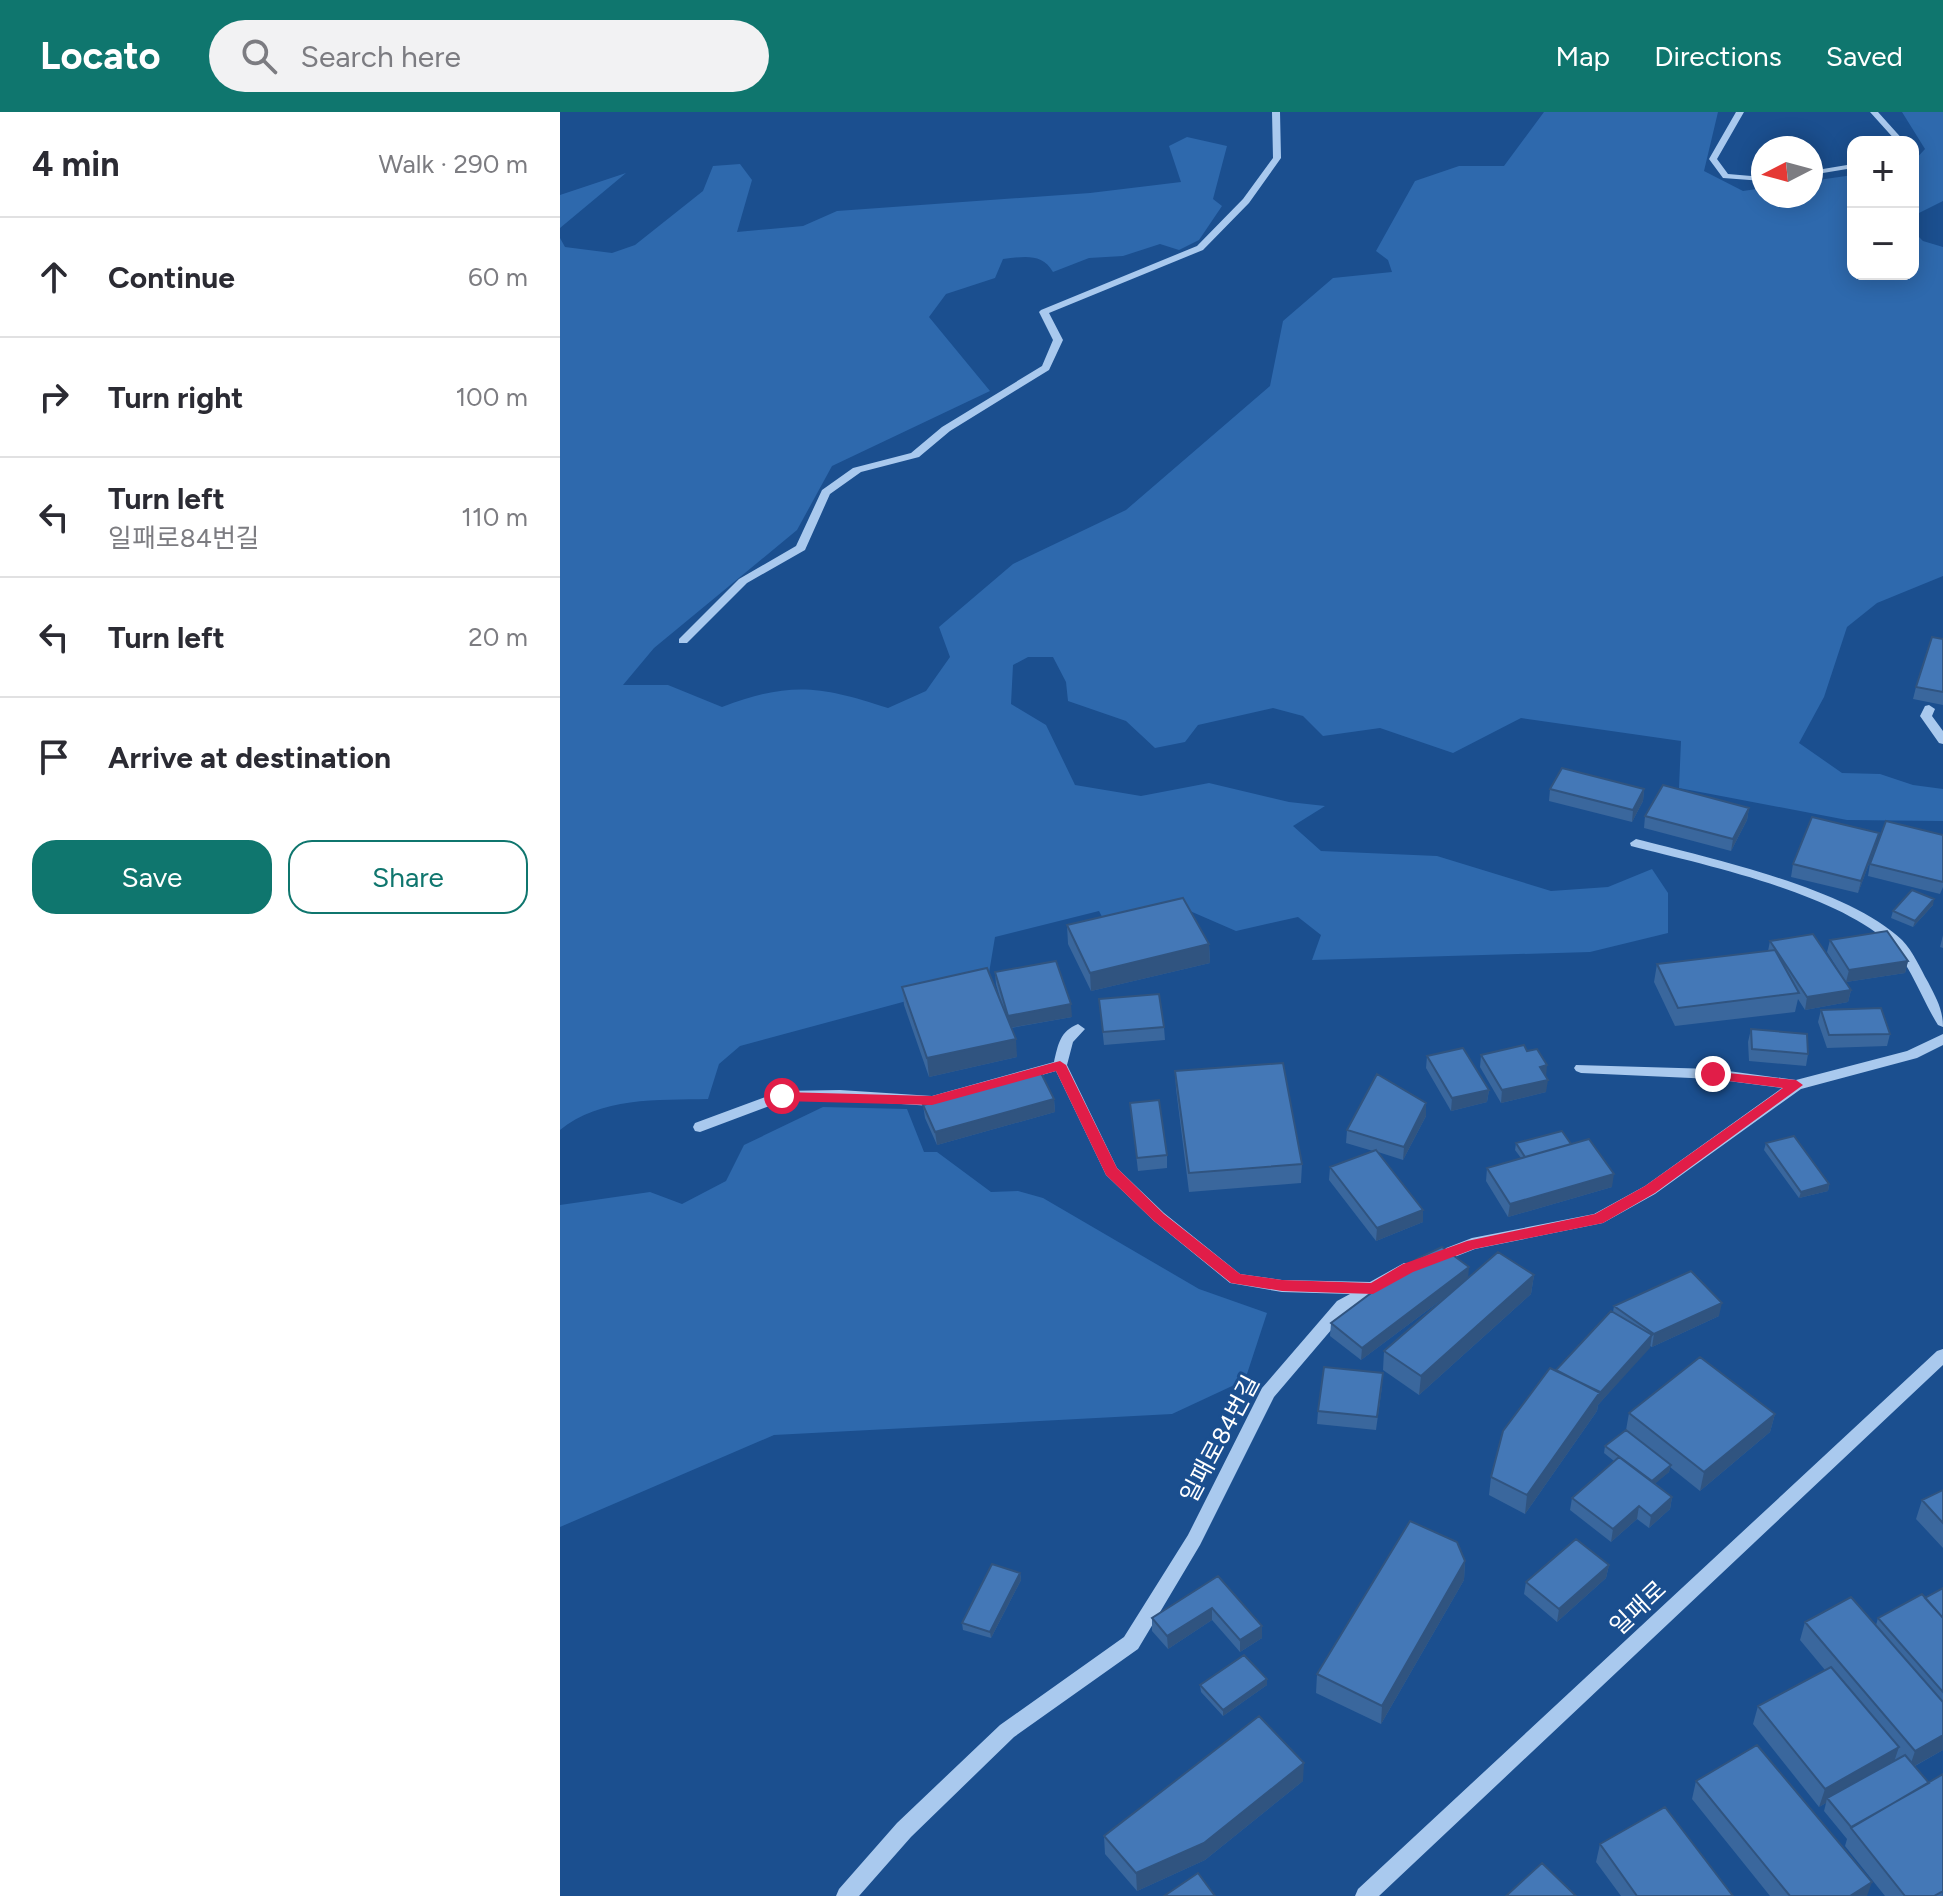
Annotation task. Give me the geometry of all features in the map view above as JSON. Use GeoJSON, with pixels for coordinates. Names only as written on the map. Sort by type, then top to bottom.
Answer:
{"type":"FeatureCollection","features":[{"type":"Feature","properties":{"kind":"street"},"geometry":{"type":"LineString","coordinates":[[683,641],[743,581],[801,548],[826,492],[857,470],[915,455],[946,429],[1046,368],[1058,340],[1044,312],[1200,248],[1246,201],[1277,158],[1276,112]]}},
{"type":"Feature","properties":{"kind":"street"},"geometry":{"type":"LineString","coordinates":[[1740,112],[1713,159],[1726,176],[1751,178]]}},
{"type":"Feature","properties":{"kind":"street"},"geometry":{"type":"LineString","coordinates":[[1874,112],[1896,136]]}},
{"type":"Feature","properties":{"kind":"street"},"geometry":{"type":"LineString","coordinates":[[1823,171],[1847,167]]}},
{"type":"Feature","properties":{"kind":"street"},"geometry":{"type":"LineString","coordinates":[[1929,709],[1926,716],[1943,740]]}},
{"type":"Feature","properties":{"kind":"street"},"geometry":{"type":"LineString","coordinates":[[1636,843],[1742,872],[1859,915],[1899,944],[1943,1022]]}},
{"type":"Feature","properties":{"kind":"street"},"geometry":{"type":"LineString","coordinates":[[1078,1029],[1066,1040],[1060,1065],[1111,1171],[1159,1217],[1236,1279],[1282,1286],[1373,1288]]}},
{"type":"Feature","properties":{"kind":"street","name":"일패로84번길"},"geometry":{"type":"LineString","coordinates":[[846,1896],[904,1830],[1007,1731],[1131,1643],[1194,1540],[1268,1393],[1343,1305],[1408,1268],[1472,1244],[1598,1219],[1650,1190],[1796,1085],[1912,1055],[1943,1039]]}},
{"type":"Feature","properties":{"kind":"street"},"geometry":{"type":"LineString","coordinates":[[700,1127],[782,1096],[932,1101],[1060,1065]]}},
{"type":"Feature","properties":{"kind":"street"},"geometry":{"type":"LineString","coordinates":[[1581,1068],[1713,1074],[1796,1085]]}},
{"type":"Feature","properties":{"kind":"street","name":"일패로"},"geometry":{"type":"LineString","coordinates":[[1365,1896],[1943,1355]]}},
{"type":"Feature","properties":{"kind":"shaded area"},"geometry":{"type":"Polygon","coordinates":[[[1544,112],[1718,112],[1704,171],[1743,191],[1751,190],[1751,208],[1823,208],[1823,179],[1847,176],[1847,280],[1919,280],[1919,237],[1943,247],[1943,576],[1877,603],[1847,627],[1824,697],[1799,743],[1842,773],[1880,774],[1913,785],[1943,789],[1943,821],[1847,820],[1679,788],[1681,741],[1521,718],[1453,753],[1380,728],[1323,736],[1303,716],[1273,708],[1198,725],[1185,742],[1155,748],[1126,721],[1068,701],[1066,682],[1053,657],[1028,657],[1013,665],[1011,704],[1046,725],[1075,785],[1141,796],[1209,783],[1289,802],[1325,806],[1293,826],[1321,851],[1437,856],[1551,891],[1608,887],[1652,869],[1668,893],[1668,933],[1590,952],[1312,960],[1321,935],[1298,917],[1236,931],[1183,908],[1108,928],[1099,911],[995,937],[988,979],[740,1046],[719,1064],[708,1099],[630,1102],[593,1111],[560,1130],[560,238],[565,247],[612,253],[635,245],[703,191],[713,166],[740,164],[752,180],[737,232],[803,226],[837,211],[1090,193],[1181,182],[1169,146],[1187,137],[1227,146],[1213,199],[1222,206],[1199,240],[1179,250],[1160,244],[1123,256],[1089,258],[1053,272],[1037,259],[1003,259],[995,278],[946,294],[929,317],[990,391],[832,466],[797,530],[654,648],[623,685],[668,685],[722,707],[767,693],[805,690],[843,695],[888,708],[926,691],[950,657],[939,627],[1013,564],[1126,510],[1270,386],[1283,321],[1333,278],[1392,272],[1388,260],[1376,251],[1415,181],[1459,166],[1504,166],[1544,112]]]}},
{"type":"Feature","properties":{"kind":"shaded area"},"geometry":{"type":"Polygon","coordinates":[[[1902,112],[1943,112],[1943,201],[1919,213],[1919,156],[1925,149],[1902,112]]]}},
{"type":"Feature","properties":{"kind":"shaded area"},"geometry":{"type":"Polygon","coordinates":[[[626,173],[560,228],[560,195],[626,173]]]}},
{"type":"Feature","properties":{"kind":"shaded area"},"geometry":{"type":"Polygon","coordinates":[[[823,1107],[907,1109],[924,1152],[937,1152],[991,1192],[1018,1191],[1043,1198],[1199,1289],[1267,1313],[1245,1380],[1172,1414],[774,1435],[560,1527],[560,1205],[650,1192],[682,1204],[726,1181],[744,1145],[823,1107]]]}},
{"type":"Feature","properties":{"kind":"building"},"geometry":{"type":"Polygon","coordinates":[[[1932,637],[1943,639],[1943,692],[1916,687],[1932,637]]]}},
{"type":"Feature","properties":{"kind":"building"},"geometry":{"type":"Polygon","coordinates":[[[1562,768],[1644,789],[1633,810],[1550,789],[1562,768]]]}},
{"type":"Feature","properties":{"kind":"building"},"geometry":{"type":"Polygon","coordinates":[[[1663,785],[1749,808],[1733,839],[1645,816],[1663,785]]]}},
{"type":"Feature","properties":{"kind":"building"},"geometry":{"type":"Polygon","coordinates":[[[1812,817],[1879,833],[1861,881],[1793,864],[1812,817]]]}},
{"type":"Feature","properties":{"kind":"building"},"geometry":{"type":"Polygon","coordinates":[[[1886,821],[1943,835],[1943,882],[1870,864],[1886,821]]]}},
{"type":"Feature","properties":{"kind":"building"},"geometry":{"type":"Polygon","coordinates":[[[1912,890],[1934,899],[1915,921],[1893,911],[1912,890]]]}},
{"type":"Feature","properties":{"kind":"building"},"geometry":{"type":"Polygon","coordinates":[[[1183,898],[1209,944],[1090,973],[1067,925],[1183,898]]]}},
{"type":"Feature","properties":{"kind":"building"},"geometry":{"type":"Polygon","coordinates":[[[1887,931],[1908,961],[1849,970],[1830,940],[1887,931]]]}},
{"type":"Feature","properties":{"kind":"building"},"geometry":{"type":"Polygon","coordinates":[[[1813,934],[1851,990],[1807,997],[1770,941],[1813,934]]]}},
{"type":"Feature","properties":{"kind":"building"},"geometry":{"type":"Polygon","coordinates":[[[1775,950],[1799,993],[1678,1008],[1657,964],[1775,950]]]}},
{"type":"Feature","properties":{"kind":"building"},"geometry":{"type":"Polygon","coordinates":[[[1056,961],[1071,1004],[1008,1016],[995,972],[1056,961]]]}},
{"type":"Feature","properties":{"kind":"building"},"geometry":{"type":"Polygon","coordinates":[[[987,968],[1016,1039],[927,1058],[902,987],[987,968]]]}},
{"type":"Feature","properties":{"kind":"building"},"geometry":{"type":"Polygon","coordinates":[[[1159,994],[1164,1027],[1103,1032],[1099,999],[1159,994]]]}},
{"type":"Feature","properties":{"kind":"building"},"geometry":{"type":"Polygon","coordinates":[[[1881,1008],[1890,1034],[1829,1035],[1821,1010],[1881,1008]]]}},
{"type":"Feature","properties":{"kind":"building"},"geometry":{"type":"Polygon","coordinates":[[[1751,1029],[1807,1034],[1808,1054],[1752,1049],[1751,1029]]]}},
{"type":"Feature","properties":{"kind":"building"},"geometry":{"type":"Polygon","coordinates":[[[1524,1045],[1527,1051],[1537,1049],[1547,1065],[1540,1067],[1548,1080],[1502,1090],[1481,1055],[1524,1045]]]}},
{"type":"Feature","properties":{"kind":"building"},"geometry":{"type":"Polygon","coordinates":[[[1463,1048],[1489,1090],[1452,1098],[1427,1056],[1463,1048]]]}},
{"type":"Feature","properties":{"kind":"building"},"geometry":{"type":"Polygon","coordinates":[[[1283,1063],[1302,1164],[1189,1173],[1175,1071],[1283,1063]]]}},
{"type":"Feature","properties":{"kind":"building"},"geometry":{"type":"Polygon","coordinates":[[[1041,1073],[1054,1099],[935,1132],[923,1105],[1041,1073]]]}},
{"type":"Feature","properties":{"kind":"building"},"geometry":{"type":"Polygon","coordinates":[[[1377,1074],[1426,1103],[1404,1147],[1347,1130],[1377,1074]]]}},
{"type":"Feature","properties":{"kind":"building"},"geometry":{"type":"Polygon","coordinates":[[[1159,1100],[1167,1155],[1137,1158],[1130,1103],[1159,1100]]]}},
{"type":"Feature","properties":{"kind":"building"},"geometry":{"type":"Polygon","coordinates":[[[1562,1131],[1571,1144],[1525,1157],[1516,1143],[1562,1131]]]}},
{"type":"Feature","properties":{"kind":"building"},"geometry":{"type":"Polygon","coordinates":[[[1794,1136],[1829,1184],[1801,1192],[1766,1143],[1794,1136]]]}},
{"type":"Feature","properties":{"kind":"building"},"geometry":{"type":"Polygon","coordinates":[[[1589,1139],[1614,1174],[1510,1204],[1487,1168],[1589,1139]]]}},
{"type":"Feature","properties":{"kind":"building"},"geometry":{"type":"Polygon","coordinates":[[[1376,1150],[1423,1210],[1377,1228],[1330,1167],[1376,1150]]]}},
{"type":"Feature","properties":{"kind":"building"},"geometry":{"type":"Polygon","coordinates":[[[1442,1247],[1469,1267],[1362,1348],[1331,1323],[1418,1258],[1442,1247]]]}},
{"type":"Feature","properties":{"kind":"building"},"geometry":{"type":"Polygon","coordinates":[[[1498,1252],[1534,1275],[1421,1376],[1384,1351],[1498,1252]]]}},
{"type":"Feature","properties":{"kind":"building"},"geometry":{"type":"Polygon","coordinates":[[[1691,1271],[1722,1303],[1654,1334],[1614,1306],[1691,1271]]]}},
{"type":"Feature","properties":{"kind":"building"},"geometry":{"type":"Polygon","coordinates":[[[1611,1311],[1652,1335],[1600,1393],[1556,1370],[1611,1311]]]}},
{"type":"Feature","properties":{"kind":"building"},"geometry":{"type":"Polygon","coordinates":[[[1700,1357],[1775,1414],[1704,1472],[1629,1413],[1700,1357]]]}},
{"type":"Feature","properties":{"kind":"building"},"geometry":{"type":"Polygon","coordinates":[[[1324,1367],[1383,1373],[1377,1417],[1318,1411],[1324,1367]]]}},
{"type":"Feature","properties":{"kind":"building"},"geometry":{"type":"Polygon","coordinates":[[[1550,1368],[1600,1392],[1527,1495],[1491,1477],[1503,1431],[1550,1368]]]}},
{"type":"Feature","properties":{"kind":"building"},"geometry":{"type":"Polygon","coordinates":[[[1626,1430],[1671,1465],[1652,1481],[1605,1446],[1626,1430]]]}},
{"type":"Feature","properties":{"kind":"building"},"geometry":{"type":"Polygon","coordinates":[[[1619,1457],[1672,1497],[1651,1516],[1639,1506],[1613,1529],[1572,1498],[1619,1457]]]}},
{"type":"Feature","properties":{"kind":"building"},"geometry":{"type":"Polygon","coordinates":[[[1943,1490],[1943,1523],[1922,1500],[1943,1490]]]}},
{"type":"Feature","properties":{"kind":"building"},"geometry":{"type":"Polygon","coordinates":[[[1410,1521],[1457,1542],[1465,1561],[1382,1706],[1317,1674],[1410,1521]]]}},
{"type":"Feature","properties":{"kind":"building"},"geometry":{"type":"Polygon","coordinates":[[[1576,1539],[1609,1565],[1559,1609],[1526,1582],[1576,1539]]]}},
{"type":"Feature","properties":{"kind":"building"},"geometry":{"type":"Polygon","coordinates":[[[992,1564],[1020,1573],[990,1632],[962,1623],[992,1564]]]}},
{"type":"Feature","properties":{"kind":"building"},"geometry":{"type":"Polygon","coordinates":[[[1218,1576],[1262,1626],[1240,1640],[1212,1608],[1167,1636],[1152,1618],[1218,1576]]]}},
{"type":"Feature","properties":{"kind":"building"},"geometry":{"type":"Polygon","coordinates":[[[1943,1588],[1943,1618],[1925,1598],[1943,1588]]]}},
{"type":"Feature","properties":{"kind":"building"},"geometry":{"type":"Polygon","coordinates":[[[1922,1594],[1943,1618],[1943,1692],[1878,1618],[1922,1594]]]}},
{"type":"Feature","properties":{"kind":"building"},"geometry":{"type":"Polygon","coordinates":[[[1851,1597],[1943,1702],[1943,1735],[1915,1751],[1805,1622],[1851,1597]]]}},
{"type":"Feature","properties":{"kind":"building"},"geometry":{"type":"Polygon","coordinates":[[[1244,1655],[1267,1679],[1223,1710],[1200,1685],[1244,1655]]]}},
{"type":"Feature","properties":{"kind":"building"},"geometry":{"type":"Polygon","coordinates":[[[1831,1667],[1899,1747],[1825,1789],[1758,1706],[1831,1667]]]}},
{"type":"Feature","properties":{"kind":"building"},"geometry":{"type":"Polygon","coordinates":[[[1259,1716],[1304,1763],[1204,1843],[1136,1873],[1104,1836],[1259,1716]]]}},
{"type":"Feature","properties":{"kind":"building"},"geometry":{"type":"Polygon","coordinates":[[[1757,1745],[1872,1882],[1850,1896],[1790,1896],[1696,1781],[1757,1745]]]}},
{"type":"Feature","properties":{"kind":"building"},"geometry":{"type":"Polygon","coordinates":[[[1905,1755],[1929,1783],[1851,1827],[1827,1798],[1905,1755]]]}},
{"type":"Feature","properties":{"kind":"building"},"geometry":{"type":"Polygon","coordinates":[[[1943,1774],[1943,1891],[1934,1896],[1905,1896],[1851,1828],[1943,1774]]]}},
{"type":"Feature","properties":{"kind":"building"},"geometry":{"type":"Polygon","coordinates":[[[1665,1807],[1733,1896],[1637,1896],[1600,1844],[1665,1807]]]}},
{"type":"Feature","properties":{"kind":"building"},"geometry":{"type":"Polygon","coordinates":[[[1542,1863],[1576,1896],[1506,1896],[1542,1863]]]}},
{"type":"Feature","properties":{"kind":"building"},"geometry":{"type":"Polygon","coordinates":[[[1198,1873],[1215,1896],[1164,1896],[1198,1873]]]}},
{"type":"Feature","properties":{"kind":"route"},"geometry":{"type":"LineString","coordinates":[[782,1096],[840,1095],[932,1101],[1060,1065],[1111,1171],[1159,1217],[1236,1279],[1282,1286],[1373,1288],[1408,1268],[1472,1244],[1598,1219],[1650,1190],[1796,1085],[1713,1074]]}}]}
